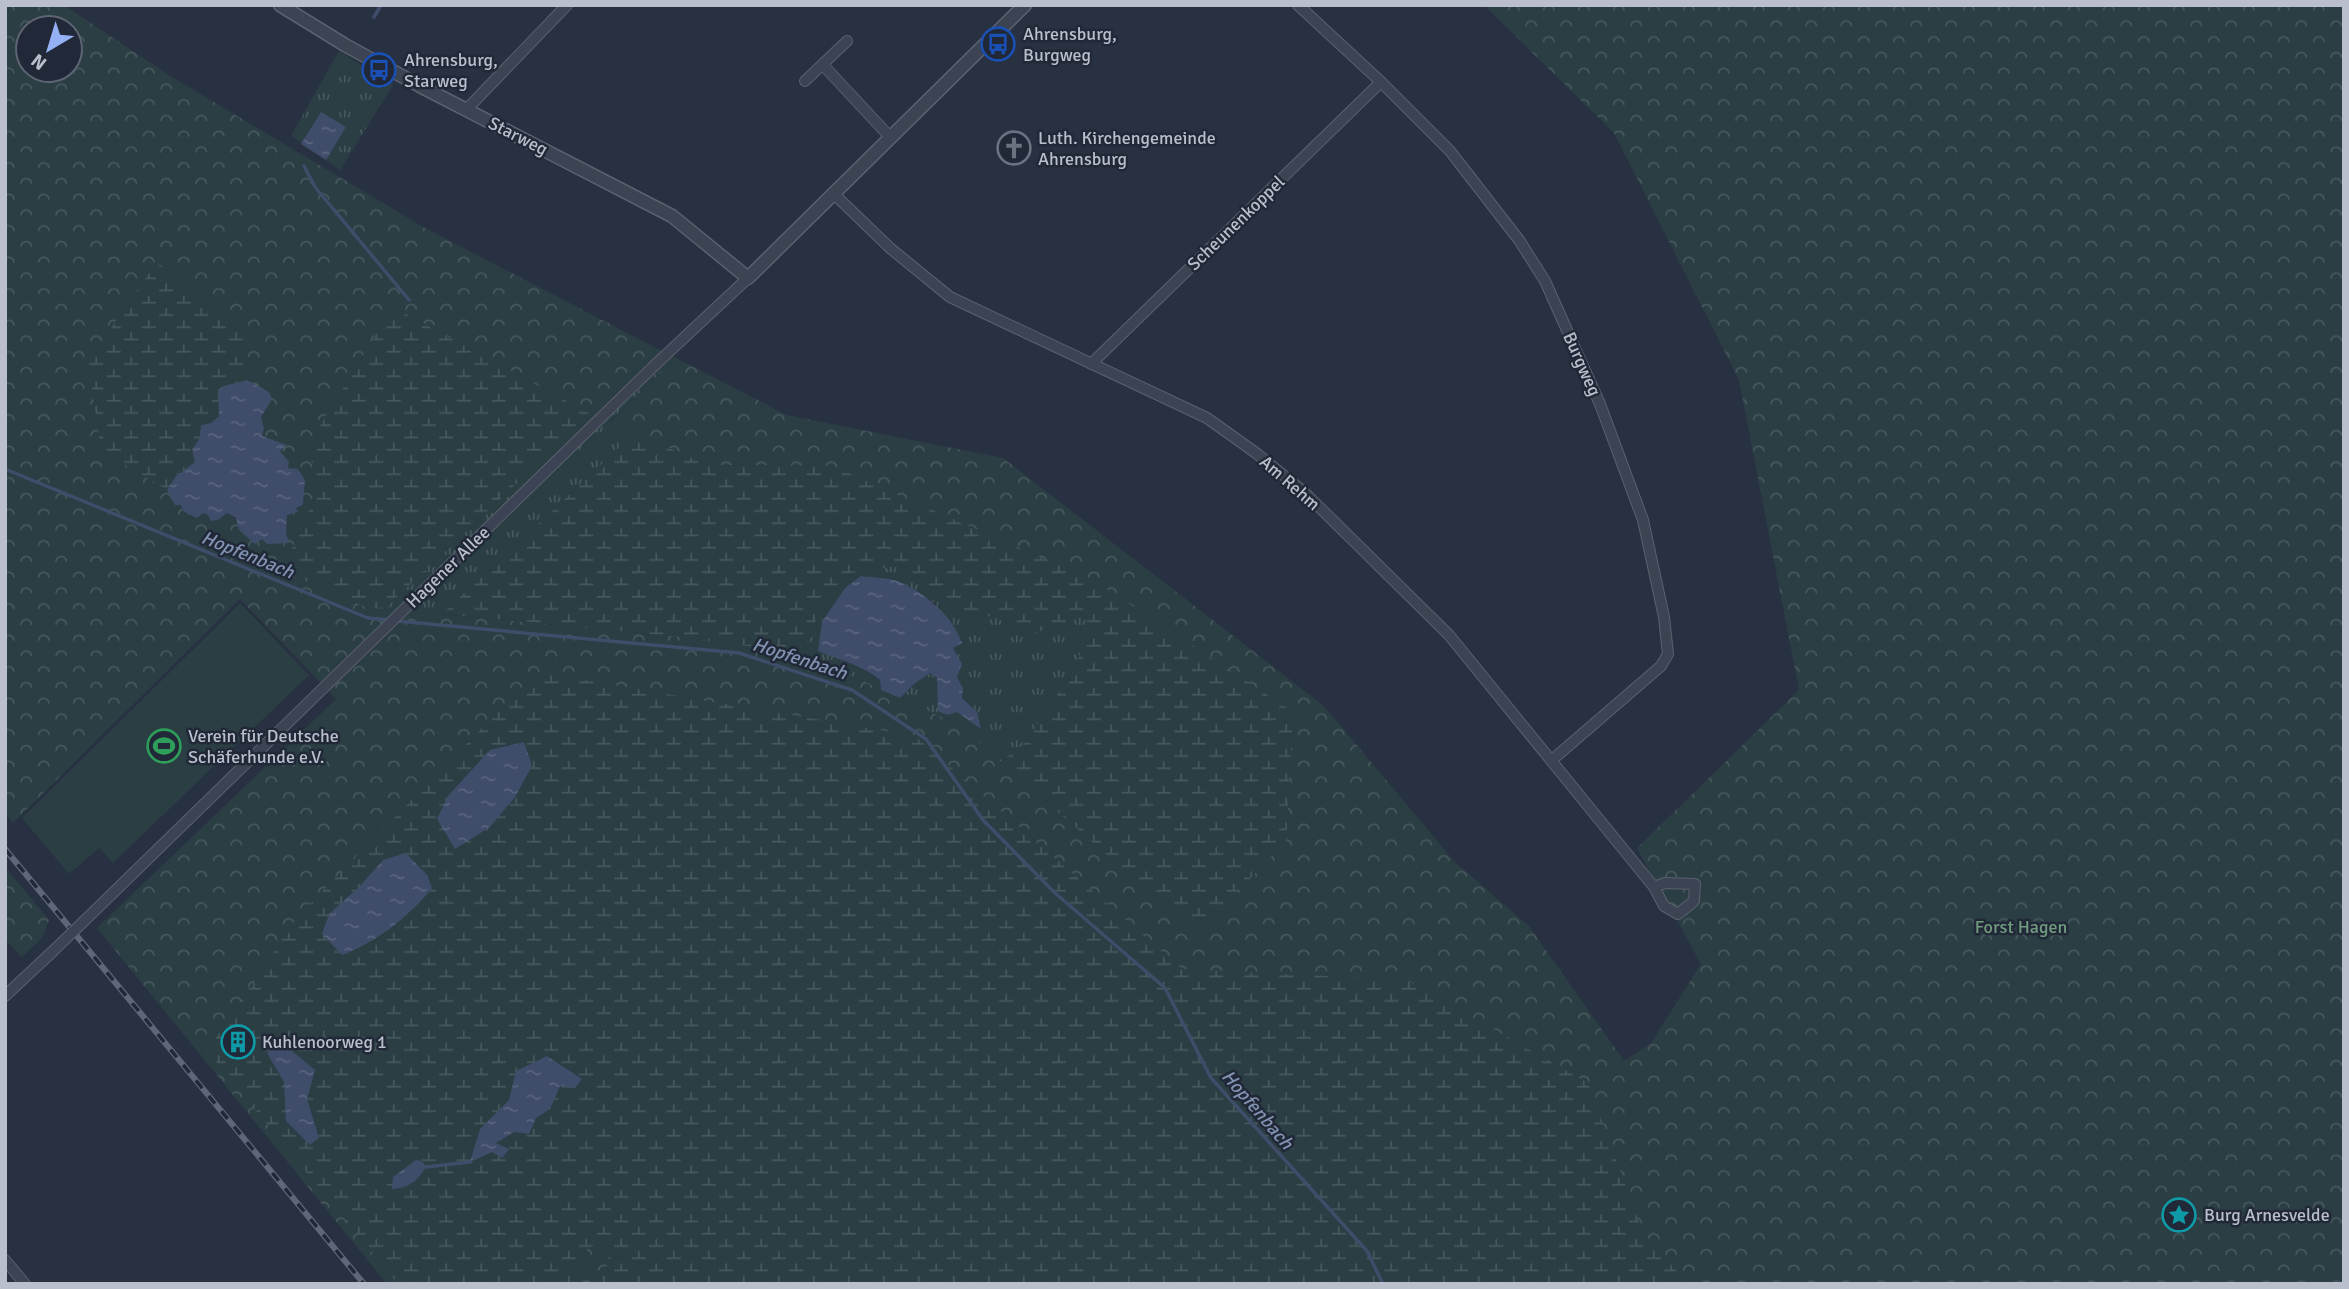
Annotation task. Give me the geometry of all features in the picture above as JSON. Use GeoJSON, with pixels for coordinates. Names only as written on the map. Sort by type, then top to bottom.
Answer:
{"type":"FeatureCollection","features":[{"type":"Feature","properties":{"kind":"street","name":"Starweg"},"geometry":{"type":"LineString","coordinates":[[280,5],[345,45],[671,216],[748,278]]}},
{"type":"Feature","properties":{"kind":"street"},"geometry":{"type":"LineString","coordinates":[[466,110],[567,5]]}},
{"type":"Feature","properties":{"kind":"street","name":"Hagener Allee"},"geometry":{"type":"LineString","coordinates":[[5,996],[748,278],[1025,5]]}},
{"type":"Feature","properties":{"kind":"street","name":"Burgweg"},"geometry":{"type":"LineString","coordinates":[[1298,5],[1381,82],[1450,152],[1518,240],[1545,282],[1600,404],[1643,520],[1664,617],[1668,654],[1661,666],[1552,760]]}},
{"type":"Feature","properties":{"kind":"street"},"geometry":{"type":"LineString","coordinates":[[806,81],[847,41]]}},
{"type":"Feature","properties":{"kind":"street"},"geometry":{"type":"LineString","coordinates":[[823,65],[890,137]]}},
{"type":"Feature","properties":{"kind":"street","name":"Scheunenkoppel"},"geometry":{"type":"LineString","coordinates":[[1091,364],[1381,82]]}},
{"type":"Feature","properties":{"kind":"street","name":"Am Rehm"},"geometry":{"type":"LineString","coordinates":[[834,194],[890,248],[950,297],[1207,418],[1304,492],[1449,635],[1654,887]]}},
{"type":"Feature","properties":{"kind":"street"},"geometry":{"type":"LineString","coordinates":[[5,1260],[25,1284]]}},
{"type":"Feature","properties":{"kind":"green space","name":"Forst Hagen"},"geometry":{"type":"Polygon","coordinates":[[[5,5],[64,5],[78,14],[14,14],[14,84],[84,84],[84,18],[172,77],[425,228],[658,349],[590,414],[393,307],[307,447],[319,488],[282,571],[366,607],[672,636],[802,653],[959,725],[1197,934],[1292,712],[832,466],[708,465],[610,422],[676,358],[787,415],[1003,458],[1324,706],[1455,862],[1529,926],[1624,1061],[1651,1043],[1701,964],[1637,848],[1799,690],[1739,380],[1614,133],[1484,5],[2344,5],[2344,1284],[387,1284],[97,928],[336,699],[240,599],[13,823],[5,813],[5,5]],[[262,388],[181,505],[183,511],[203,513],[218,520],[227,513],[262,538],[286,533],[287,515],[297,512],[295,508],[303,505],[305,480],[287,468],[279,451],[286,445],[262,436],[264,429],[261,417],[266,409],[269,392],[262,388]]]}},
{"type":"Feature","properties":{"kind":"green space"},"geometry":{"type":"Polygon","coordinates":[[[339,51],[393,85],[340,170],[291,136],[339,51]]]}},
{"type":"Feature","properties":{"kind":"green space"},"geometry":{"type":"Polygon","coordinates":[[[157,262],[242,335],[247,380],[236,385],[225,385],[219,394],[219,416],[192,450],[196,462],[176,476],[167,490],[101,450],[88,361],[157,262]]]}},
{"type":"Feature","properties":{"kind":"green space"},"geometry":{"type":"Polygon","coordinates":[[[393,307],[590,414],[384,609],[366,607],[282,571],[319,488],[307,447],[393,307]]]}},
{"type":"Feature","properties":{"kind":"green space"},"geometry":{"type":"Polygon","coordinates":[[[658,349],[676,358],[610,421],[635,433],[442,614],[384,609],[658,349]]]}},
{"type":"Feature","properties":{"kind":"green space"},"geometry":{"type":"Polygon","coordinates":[[[635,433],[708,465],[832,466],[1095,581],[1293,712],[1286,841],[1197,934],[1001,762],[1024,744],[1070,676],[1093,626],[1081,617],[1030,635],[997,618],[962,612],[903,565],[852,573],[828,593],[802,653],[672,636],[442,614],[635,433]]]}},
{"type":"Feature","properties":{"kind":"green space"},"geometry":{"type":"Polygon","coordinates":[[[903,565],[962,612],[997,618],[1030,635],[1082,616],[1094,626],[1070,676],[1024,745],[1001,762],[959,725],[900,698],[930,673],[937,678],[957,712],[980,728],[977,712],[962,698],[963,688],[957,677],[953,648],[936,604],[898,581],[844,662],[876,677],[880,681],[881,690],[802,653],[828,593],[852,573],[903,565]]]}},
{"type":"Feature","properties":{"kind":"green space","name":"Verein für Deutsche Schäferhunde e.V."},"geometry":{"type":"Polygon","coordinates":[[[240,603],[309,675],[113,863],[99,848],[69,874],[22,818],[240,603]]]}},
{"type":"Feature","properties":{"kind":"green space"},"geometry":{"type":"Polygon","coordinates":[[[537,672],[915,736],[1182,969],[1407,980],[1588,1083],[1642,1231],[1688,1284],[598,1284],[609,1261],[605,1241],[588,1248],[570,1284],[398,1284],[207,1051],[298,916],[537,672]],[[315,1070],[284,1082],[286,1121],[319,1137],[307,1099],[315,1070]],[[560,1086],[509,1100],[480,1129],[471,1162],[492,1152],[502,1158],[496,1143],[514,1132],[529,1133],[536,1118],[550,1109],[560,1086]]]}},
{"type":"Feature","properties":{"kind":"green space"},"geometry":{"type":"Polygon","coordinates":[[[5,867],[49,920],[42,938],[22,957],[5,939],[5,867]]]}},
{"type":"Feature","properties":{"kind":"water"},"geometry":{"type":"Polygon","coordinates":[[[321,112],[346,127],[326,160],[301,144],[321,112]]]}},
{"type":"Feature","properties":{"kind":"water"},"geometry":{"type":"Polygon","coordinates":[[[247,380],[269,392],[272,399],[261,417],[264,429],[262,436],[287,445],[280,451],[289,462],[288,468],[298,469],[305,480],[303,505],[296,508],[298,512],[287,515],[286,533],[289,543],[267,544],[262,539],[255,544],[239,530],[236,518],[227,513],[218,520],[211,521],[208,515],[203,513],[197,518],[183,511],[181,505],[175,505],[167,490],[176,476],[195,462],[192,450],[200,437],[201,425],[211,423],[219,416],[218,390],[247,380]]]}},
{"type":"Feature","properties":{"kind":"water"},"geometry":{"type":"Polygon","coordinates":[[[861,576],[900,582],[929,600],[952,623],[962,643],[953,648],[962,664],[957,677],[963,688],[962,698],[977,712],[981,729],[957,712],[947,715],[938,711],[937,678],[930,673],[900,698],[881,690],[880,680],[865,670],[818,651],[822,622],[845,588],[861,576]]]}},
{"type":"Feature","properties":{"kind":"water"},"geometry":{"type":"Polygon","coordinates":[[[524,742],[532,766],[515,797],[490,827],[455,849],[437,819],[448,796],[490,750],[524,742]]]}},
{"type":"Feature","properties":{"kind":"water"},"geometry":{"type":"Polygon","coordinates":[[[406,853],[428,876],[432,889],[391,928],[342,955],[322,934],[329,914],[360,886],[383,860],[406,853]]]}},
{"type":"Feature","properties":{"kind":"water"},"geometry":{"type":"Polygon","coordinates":[[[280,1041],[315,1070],[307,1099],[319,1138],[310,1145],[286,1121],[284,1082],[267,1053],[280,1041]]]}},
{"type":"Feature","properties":{"kind":"water"},"geometry":{"type":"Polygon","coordinates":[[[547,1056],[582,1079],[575,1088],[560,1086],[550,1109],[536,1118],[529,1134],[514,1132],[496,1143],[509,1149],[502,1158],[492,1152],[470,1162],[480,1129],[509,1100],[516,1071],[547,1056]]]}},
{"type":"Feature","properties":{"kind":"water"},"geometry":{"type":"Polygon","coordinates":[[[416,1160],[422,1161],[426,1167],[420,1176],[408,1185],[392,1189],[393,1177],[416,1160]]]}},
{"type":"Feature","properties":{"kind":"waterway"},"geometry":{"type":"LineString","coordinates":[[374,17],[381,5]]}},
{"type":"Feature","properties":{"kind":"waterway"},"geometry":{"type":"LineString","coordinates":[[304,166],[315,187],[409,300]]}},
{"type":"Feature","properties":{"kind":"waterway","name":"Hopfenbach"},"geometry":{"type":"LineString","coordinates":[[5,469],[368,618],[390,620]]}},
{"type":"Feature","properties":{"kind":"waterway","name":"Hopfenbach"},"geometry":{"type":"LineString","coordinates":[[397,621],[739,653],[852,690],[926,739],[983,820],[1054,892],[1165,988],[1211,1078],[1367,1251],[1383,1284]]}},
{"type":"Feature","properties":{"kind":"waterway"},"geometry":{"type":"LineString","coordinates":[[426,1167],[470,1162]]}},
{"type":"Feature","properties":{"kind":"railway"},"geometry":{"type":"LineString","coordinates":[[5,849],[364,1284]]}},
{"type":"Feature","properties":{"kind":"place","name":"Ahrensburg, Burgweg"},"geometry":{"type":"Point","coordinates":[998,44]}},
{"type":"Feature","properties":{"kind":"place","name":"Ahrensburg, Starweg"},"geometry":{"type":"Point","coordinates":[379,70]}},
{"type":"Feature","properties":{"kind":"place","name":"Luth. Kirchengemeinde Ahrensburg"},"geometry":{"type":"Point","coordinates":[1014,148]}},
{"type":"Feature","properties":{"kind":"place","name":"Verein für Deutsche Schäferhunde e.V."},"geometry":{"type":"Point","coordinates":[164,746]}},
{"type":"Feature","properties":{"kind":"place","name":"Kuhlenoorweg 1"},"geometry":{"type":"Point","coordinates":[238,1042]}},
{"type":"Feature","properties":{"kind":"place","name":"Burg Arnesvelde"},"geometry":{"type":"Point","coordinates":[2179,1215]}}]}
